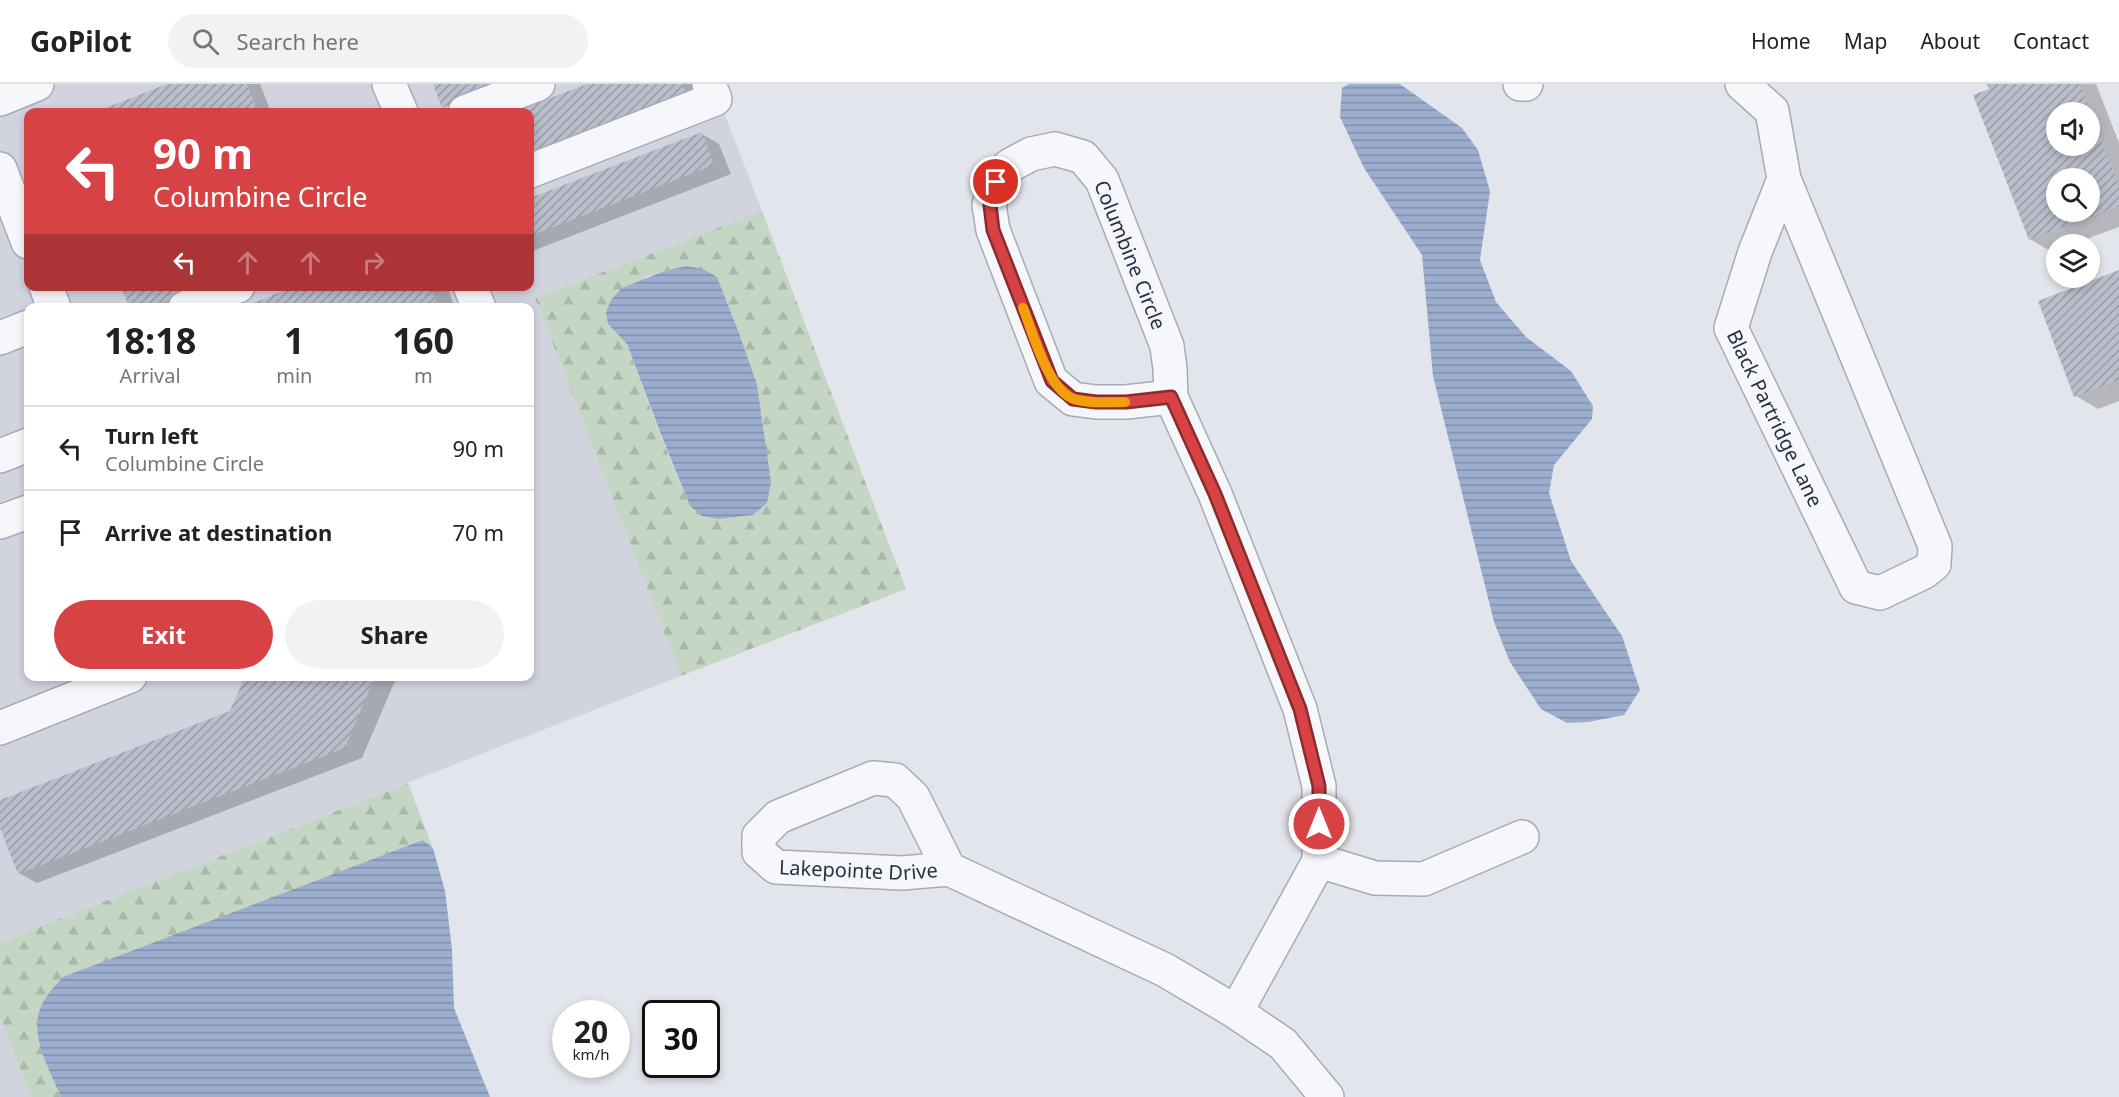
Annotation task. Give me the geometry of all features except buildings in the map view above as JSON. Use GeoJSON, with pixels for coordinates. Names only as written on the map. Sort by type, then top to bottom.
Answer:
{"type":"FeatureCollection","features":[{"type":"Feature","properties":{"kind":"street"},"geometry":{"type":"LineString","coordinates":[[0,99],[37,84]]}},
{"type":"Feature","properties":{"kind":"street"},"geometry":{"type":"LineString","coordinates":[[389,84],[399,108]]}},
{"type":"Feature","properties":{"kind":"street"},"geometry":{"type":"LineString","coordinates":[[475,108],[538,84]]}},
{"type":"Feature","properties":{"kind":"street"},"geometry":{"type":"LineString","coordinates":[[534,169],[715,99],[709,84]]}},
{"type":"Feature","properties":{"kind":"street"},"geometry":{"type":"LineString","coordinates":[[1520,84],[1526,84]]}},
{"type":"Feature","properties":{"kind":"street"},"geometry":{"type":"LineString","coordinates":[[1742,84],[1772,111],[1784,179]]}},
{"type":"Feature","properties":{"kind":"street","name":"Columbine Circle"},"geometry":{"type":"LineString","coordinates":[[1171,397],[1126,402],[1073,399],[1052,381],[993,230],[990,205],[996,182],[1009,166],[1031,153],[1055,149],[1083,157],[1102,180],[1167,346],[1171,397],[1215,494],[1300,709],[1319,786],[1319,861],[1236,1012]]}},
{"type":"Feature","properties":{"kind":"street"},"geometry":{"type":"LineString","coordinates":[[0,169],[24,232]]}},
{"type":"Feature","properties":{"kind":"street","name":"Black Partridge Lane"},"geometry":{"type":"LineString","coordinates":[[1784,179],[1935,546],[1934,564],[1924,572],[1880,593],[1856,587],[1731,328],[1755,252],[1784,179]]}},
{"type":"Feature","properties":{"kind":"street"},"geometry":{"type":"LineString","coordinates":[[197,303],[226,291]]}},
{"type":"Feature","properties":{"kind":"street"},"geometry":{"type":"LineString","coordinates":[[0,338],[24,329]]}},
{"type":"Feature","properties":{"kind":"street"},"geometry":{"type":"LineString","coordinates":[[0,456],[24,447]]}},
{"type":"Feature","properties":{"kind":"street"},"geometry":{"type":"LineString","coordinates":[[0,522],[24,513]]}},
{"type":"Feature","properties":{"kind":"street"},"geometry":{"type":"LineString","coordinates":[[0,728],[118,681]]}},
{"type":"Feature","properties":{"kind":"street","name":"Lakepointe Drive"},"geometry":{"type":"LineString","coordinates":[[949,869],[914,797],[895,780],[873,777],[778,817],[759,836],[759,852],[776,867],[902,873],[949,869],[1165,970],[1236,1012],[1283,1044],[1327,1097]]}},
{"type":"Feature","properties":{"kind":"street"},"geometry":{"type":"LineString","coordinates":[[1319,861],[1375,878],[1424,879],[1521,837]]}},
{"type":"Feature","properties":{"kind":"shaded area"},"geometry":{"type":"Polygon","coordinates":[[[0,84],[713,84],[762,211],[535,298],[681,676],[0,942],[0,84]]]}},
{"type":"Feature","properties":{"kind":"shaded area"},"geometry":{"type":"Polygon","coordinates":[[[0,1017],[31,1097],[0,1097],[0,1017]]]}},
{"type":"Feature","properties":{"kind":"green space"},"geometry":{"type":"Polygon","coordinates":[[[762,211],[906,589],[681,676],[535,298],[762,211]],[[686,266],[645,277],[627,344],[659,432],[690,506],[764,430],[757,384],[717,277],[686,266]]]}},
{"type":"Feature","properties":{"kind":"green space"},"geometry":{"type":"Polygon","coordinates":[[[408,783],[433,848],[422,840],[39,1040],[61,1097],[31,1097],[0,1017],[0,942],[408,783]]]}},
{"type":"Feature","properties":{"kind":"water"},"geometry":{"type":"Polygon","coordinates":[[[1349,84],[1400,84],[1462,128],[1478,150],[1490,191],[1480,260],[1496,302],[1526,337],[1571,371],[1593,406],[1592,419],[1554,465],[1549,493],[1571,561],[1622,636],[1640,690],[1624,715],[1588,722],[1567,723],[1541,709],[1510,662],[1494,622],[1433,376],[1422,255],[1364,168],[1340,117],[1342,88],[1349,84]]]}},
{"type":"Feature","properties":{"kind":"water"},"geometry":{"type":"Polygon","coordinates":[[[686,266],[703,269],[717,277],[757,384],[771,482],[767,503],[753,515],[717,519],[702,516],[690,506],[627,344],[608,324],[606,312],[611,300],[622,288],[664,271],[686,266]]]}},
{"type":"Feature","properties":{"kind":"water"},"geometry":{"type":"Polygon","coordinates":[[[423,840],[433,848],[445,891],[452,949],[454,1008],[490,1097],[61,1097],[43,1055],[37,1022],[43,1002],[63,977],[423,840]]]}},
{"type":"Feature","properties":{"kind":"slow traffic"},"geometry":{"type":"LineString","coordinates":[[1023,308],[1052,381],[1073,399],[1125,402]]}},
{"type":"Feature","properties":{"kind":"route"},"geometry":{"type":"LineString","coordinates":[[996,182],[990,205],[993,230],[1052,381],[1073,399],[1126,402],[1171,397],[1215,494],[1300,709],[1319,786],[1319,824]]}}]}
